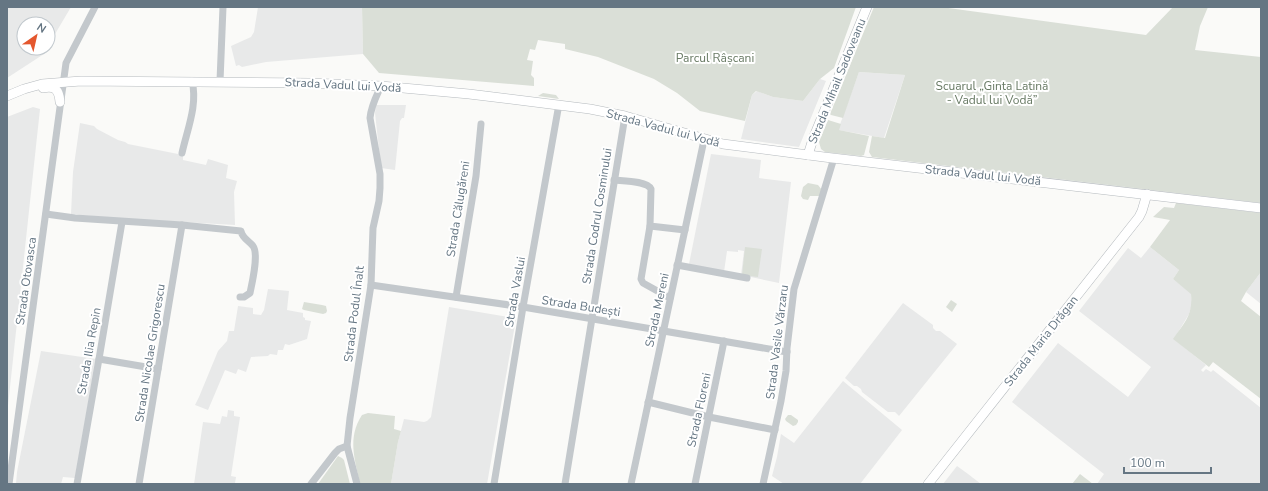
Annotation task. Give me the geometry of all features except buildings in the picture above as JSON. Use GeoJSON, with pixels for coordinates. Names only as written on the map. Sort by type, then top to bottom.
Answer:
{"type":"FeatureCollection","features":[{"type":"Feature","properties":{"kind":"main road","name":"Strada Mihail Sadoveanu"},"geometry":{"type":"LineString","coordinates":[[808,155],[866,7]]}},
{"type":"Feature","properties":{"kind":"main road","name":"Strada Vadul lui Vodă"},"geometry":{"type":"LineString","coordinates":[[7,96],[33,86],[63,81],[310,82],[381,86],[590,108],[723,144],[1261,208]]}},
{"type":"Feature","properties":{"kind":"main road"},"geometry":{"type":"LineString","coordinates":[[7,100],[40,88],[48,87],[54,88],[58,92],[60,102]]}},
{"type":"Feature","properties":{"kind":"main road","name":"Strada Maria Drăgan"},"geometry":{"type":"LineString","coordinates":[[928,484],[1139,217],[1146,194]]}},
{"type":"Feature","properties":{"kind":"street"},"geometry":{"type":"LineString","coordinates":[[63,81],[66,63],[95,7]]}},
{"type":"Feature","properties":{"kind":"street"},"geometry":{"type":"LineString","coordinates":[[220,81],[223,7]]}},
{"type":"Feature","properties":{"kind":"street","name":"Strada Otovasca"},"geometry":{"type":"LineString","coordinates":[[9,484],[63,81]]}},
{"type":"Feature","properties":{"kind":"street"},"geometry":{"type":"LineString","coordinates":[[182,153],[193,105],[194,92],[192,81]]}},
{"type":"Feature","properties":{"kind":"street","name":"Strada Podul Înalt"},"geometry":{"type":"LineString","coordinates":[[347,446],[371,285],[373,228],[379,201],[380,174],[370,118],[372,105],[381,86]]}},
{"type":"Feature","properties":{"kind":"street","name":"Strada Vaslui"},"geometry":{"type":"LineString","coordinates":[[494,484],[523,307],[559,104]]}},
{"type":"Feature","properties":{"kind":"street","name":"Strada Codrul Cosminului"},"geometry":{"type":"LineString","coordinates":[[565,484],[624,116]]}},
{"type":"Feature","properties":{"kind":"street","name":"Strada Călugăreni"},"geometry":{"type":"LineString","coordinates":[[456,297],[476,176],[481,124]]}},
{"type":"Feature","properties":{"kind":"street","name":"Strada Mereni"},"geometry":{"type":"LineString","coordinates":[[631,484],[704,140]]}},
{"type":"Feature","properties":{"kind":"street","name":"Strada Vasile Vărzaru"},"geometry":{"type":"LineString","coordinates":[[763,484],[786,372],[794,289],[834,158]]}},
{"type":"Feature","properties":{"kind":"street"},"geometry":{"type":"LineString","coordinates":[[614,180],[645,184],[650,187],[650,226],[641,279],[643,283],[670,298]]}},
{"type":"Feature","properties":{"kind":"street"},"geometry":{"type":"LineString","coordinates":[[46,214],[75,218],[182,225],[241,231],[242,235],[255,249],[256,259],[250,293],[240,297]]}},
{"type":"Feature","properties":{"kind":"street","name":"Strada Ilia Repin"},"geometry":{"type":"LineString","coordinates":[[77,484],[122,222]]}},
{"type":"Feature","properties":{"kind":"street","name":"Strada Nicolae Grigorescu"},"geometry":{"type":"LineString","coordinates":[[140,484],[182,225]]}},
{"type":"Feature","properties":{"kind":"street"},"geometry":{"type":"LineString","coordinates":[[650,226],[685,230]]}},
{"type":"Feature","properties":{"kind":"street"},"geometry":{"type":"LineString","coordinates":[[678,265],[747,278]]}},
{"type":"Feature","properties":{"kind":"street","name":"Strada Budești"},"geometry":{"type":"LineString","coordinates":[[371,285],[523,307],[787,352]]}},
{"type":"Feature","properties":{"kind":"street","name":"Strada Floreni"},"geometry":{"type":"LineString","coordinates":[[695,484],[724,341]]}},
{"type":"Feature","properties":{"kind":"street"},"geometry":{"type":"LineString","coordinates":[[99,359],[158,369]]}},
{"type":"Feature","properties":{"kind":"street"},"geometry":{"type":"LineString","coordinates":[[648,402],[708,417],[775,430]]}},
{"type":"Feature","properties":{"kind":"street"},"geometry":{"type":"LineString","coordinates":[[311,484],[335,453],[339,449],[347,446],[357,484]]}},
{"type":"Feature","properties":{"kind":"shaded area"},"geometry":{"type":"Polygon","coordinates":[[[7,7],[71,7],[56,32],[56,16],[16,16],[16,56],[41,56],[7,78],[7,7]]]}},
{"type":"Feature","properties":{"kind":"shaded area"},"geometry":{"type":"Polygon","coordinates":[[[258,7],[362,7],[363,54],[266,62],[242,67],[239,65],[236,66],[231,46],[251,37],[254,32],[258,7]]]}},
{"type":"Feature","properties":{"kind":"shaded area"},"geometry":{"type":"Polygon","coordinates":[[[859,72],[905,75],[884,138],[838,130],[859,72]]]}},
{"type":"Feature","properties":{"kind":"shaded area"},"geometry":{"type":"Polygon","coordinates":[[[820,79],[826,81],[799,147],[741,139],[752,95],[757,91],[773,97],[803,101],[820,79]]]}},
{"type":"Feature","properties":{"kind":"shaded area"},"geometry":{"type":"Polygon","coordinates":[[[376,105],[406,105],[404,118],[400,121],[395,170],[381,168],[375,113],[376,105]]]}},
{"type":"Feature","properties":{"kind":"shaded area"},"geometry":{"type":"Polygon","coordinates":[[[33,107],[40,109],[7,415],[7,117],[33,107]]]}},
{"type":"Feature","properties":{"kind":"shaded area"},"geometry":{"type":"Polygon","coordinates":[[[80,123],[94,126],[97,129],[128,144],[178,154],[183,156],[183,160],[206,165],[208,159],[228,165],[226,178],[237,181],[234,192],[235,225],[112,218],[71,214],[73,172],[80,123]]]}},
{"type":"Feature","properties":{"kind":"shaded area"},"geometry":{"type":"Polygon","coordinates":[[[711,154],[761,160],[759,178],[791,182],[779,283],[741,275],[744,251],[727,251],[724,272],[689,264],[711,154]]]}},
{"type":"Feature","properties":{"kind":"shaded area"},"geometry":{"type":"Polygon","coordinates":[[[1150,247],[1179,270],[1173,279],[1191,293],[1192,305],[1189,314],[1174,339],[1206,365],[1201,370],[1203,372],[1206,369],[1211,372],[1213,370],[1261,408],[1261,484],[1097,484],[1104,474],[1012,402],[1058,343],[1128,397],[1151,367],[1079,311],[1128,248],[1141,258],[1150,247]]]}},
{"type":"Feature","properties":{"kind":"shaded area"},"geometry":{"type":"Polygon","coordinates":[[[1261,272],[1261,304],[1246,292],[1261,272]]]}},
{"type":"Feature","properties":{"kind":"shaded area"},"geometry":{"type":"Polygon","coordinates":[[[268,289],[289,291],[287,310],[303,313],[305,320],[311,321],[307,339],[289,345],[285,344],[283,350],[278,350],[277,355],[270,354],[268,356],[251,357],[246,372],[238,369],[236,374],[225,370],[208,410],[195,405],[218,351],[227,341],[229,331],[234,331],[238,306],[253,308],[253,314],[261,315],[264,310],[268,289]]]}},
{"type":"Feature","properties":{"kind":"shaded area"},"geometry":{"type":"Polygon","coordinates":[[[903,303],[933,325],[933,328],[936,331],[940,331],[957,344],[899,416],[895,412],[888,412],[862,392],[861,389],[854,386],[845,378],[903,303]]]}},
{"type":"Feature","properties":{"kind":"shaded area"},"geometry":{"type":"Polygon","coordinates":[[[449,307],[516,319],[487,484],[391,484],[398,442],[404,419],[424,422],[431,417],[449,307]]]}},
{"type":"Feature","properties":{"kind":"shaded area"},"geometry":{"type":"Polygon","coordinates":[[[41,351],[96,359],[75,478],[63,477],[61,484],[16,484],[17,472],[41,351]]]}},
{"type":"Feature","properties":{"kind":"shaded area"},"geometry":{"type":"Polygon","coordinates":[[[843,381],[902,430],[860,484],[784,484],[772,476],[781,434],[794,443],[843,381]]]}},
{"type":"Feature","properties":{"kind":"shaded area"},"geometry":{"type":"Polygon","coordinates":[[[228,410],[234,411],[234,416],[240,417],[231,476],[236,477],[235,483],[194,484],[203,422],[220,424],[222,416],[227,417],[228,410]]]}},
{"type":"Feature","properties":{"kind":"shaded area"},"geometry":{"type":"Polygon","coordinates":[[[957,466],[968,474],[981,484],[943,484],[957,466]]]}},
{"type":"Feature","properties":{"kind":"green space","name":"Parcul Râșcani"},"geometry":{"type":"Polygon","coordinates":[[[362,7],[856,7],[834,68],[820,79],[803,101],[773,97],[756,91],[752,95],[745,121],[700,111],[677,93],[654,79],[598,57],[565,49],[565,44],[538,40],[535,50],[530,49],[527,60],[533,61],[531,75],[534,78],[534,86],[379,73],[363,54],[362,7]]]}},
{"type":"Feature","properties":{"kind":"green space","name":"Scuarul „Ginta Latină - Vadul lui Vodă”"},"geometry":{"type":"Polygon","coordinates":[[[874,7],[941,7],[1146,35],[1173,7],[1208,7],[1200,26],[1195,50],[1261,57],[1261,203],[872,157],[869,152],[872,136],[885,138],[905,75],[859,72],[843,118],[830,114],[874,7]]]}},
{"type":"Feature","properties":{"kind":"green space"},"geometry":{"type":"Polygon","coordinates":[[[543,93],[556,95],[559,99],[538,96],[543,93]]]}},
{"type":"Feature","properties":{"kind":"green space"},"geometry":{"type":"Polygon","coordinates":[[[828,120],[841,124],[839,130],[869,136],[864,155],[861,156],[825,152],[821,149],[819,142],[828,120]]]}},
{"type":"Feature","properties":{"kind":"green space"},"geometry":{"type":"Polygon","coordinates":[[[808,183],[818,185],[822,190],[820,196],[810,196],[808,200],[803,199],[801,196],[803,187],[808,183]]]}},
{"type":"Feature","properties":{"kind":"green space"},"geometry":{"type":"Polygon","coordinates":[[[1176,203],[1261,213],[1261,272],[1241,301],[1261,317],[1261,399],[1213,362],[1209,367],[1173,339],[1187,318],[1191,308],[1191,294],[1173,279],[1179,270],[1150,247],[1170,220],[1153,217],[1164,207],[1174,208],[1176,203]]]}},
{"type":"Feature","properties":{"kind":"green space"},"geometry":{"type":"Polygon","coordinates":[[[745,247],[762,249],[758,277],[742,275],[745,247]]]}},
{"type":"Feature","properties":{"kind":"green space"},"geometry":{"type":"Polygon","coordinates":[[[951,300],[957,304],[952,312],[946,307],[951,300]]]}},
{"type":"Feature","properties":{"kind":"green space"},"geometry":{"type":"Polygon","coordinates":[[[304,302],[326,306],[327,311],[323,314],[304,310],[302,309],[304,302]]]}},
{"type":"Feature","properties":{"kind":"green space"},"geometry":{"type":"Polygon","coordinates":[[[368,413],[395,416],[394,429],[401,431],[391,484],[360,484],[354,457],[353,440],[357,424],[362,415],[368,413]]]}},
{"type":"Feature","properties":{"kind":"green space"},"geometry":{"type":"Polygon","coordinates":[[[788,415],[791,415],[798,420],[796,425],[793,426],[786,421],[785,419],[788,415]]]}},
{"type":"Feature","properties":{"kind":"green space"},"geometry":{"type":"Polygon","coordinates":[[[338,456],[344,460],[350,484],[318,484],[338,456]]]}},
{"type":"Feature","properties":{"kind":"green space"},"geometry":{"type":"Polygon","coordinates":[[[1080,474],[1093,484],[1072,484],[1080,474]]]}}]}
